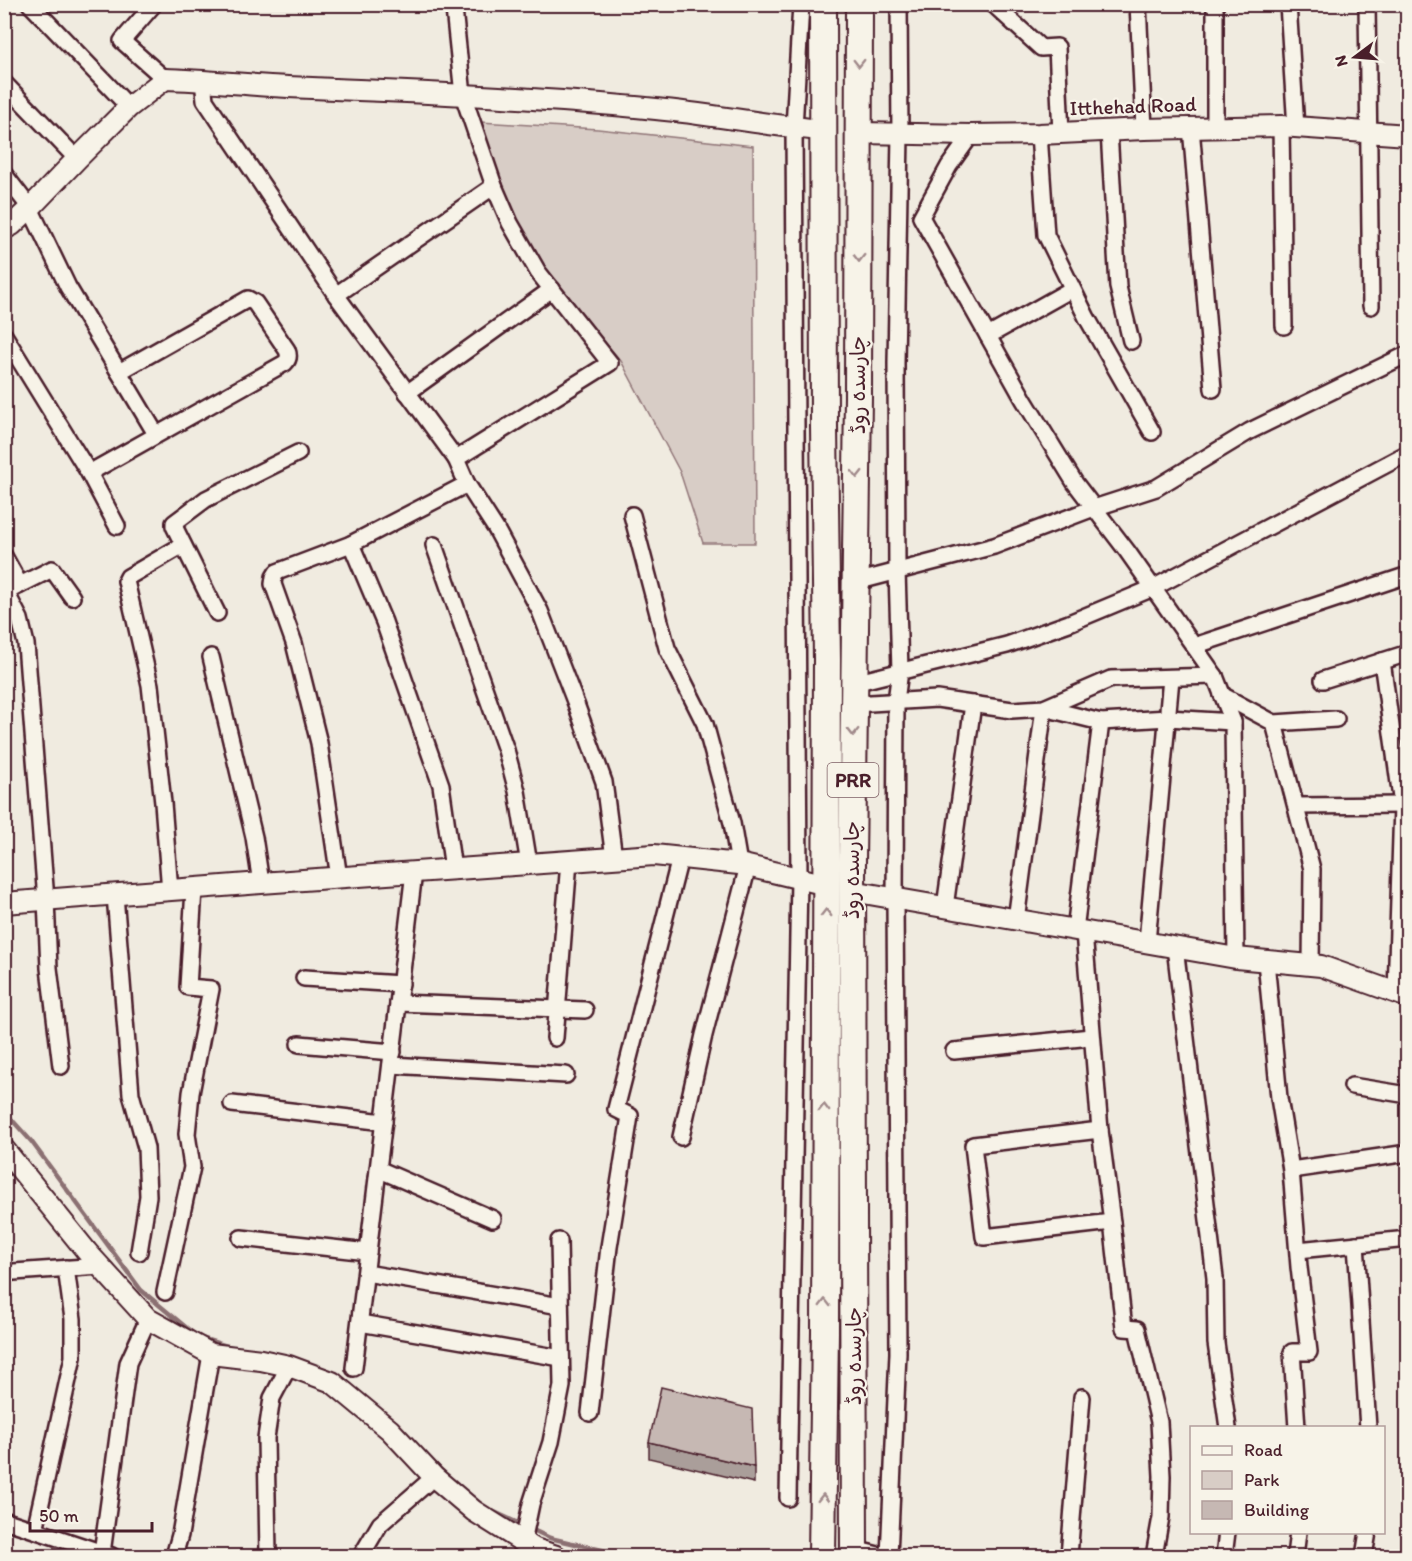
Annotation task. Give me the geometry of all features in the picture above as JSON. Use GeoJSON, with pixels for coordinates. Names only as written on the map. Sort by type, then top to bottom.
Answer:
{"type":"FeatureCollection","features":[{"type":"Feature","properties":{"kind":"highway","name":"چارسدہ روڈ"},"geometry":{"type":"LineString","coordinates":[[822,1557],[827,659],[823,4]]}},
{"type":"Feature","properties":{"kind":"highway","name":"چارسدہ روڈ"},"geometry":{"type":"LineString","coordinates":[[854,1553],[852,891],[860,133],[859,4]]}},
{"type":"Feature","properties":{"kind":"highway"},"geometry":{"type":"LineString","coordinates":[[824,361],[858,362]]}},
{"type":"Feature","properties":{"kind":"street"},"geometry":{"type":"LineString","coordinates":[[30,4],[129,107]]}},
{"type":"Feature","properties":{"kind":"street"},"geometry":{"type":"LineString","coordinates":[[456,4],[454,9],[463,95],[494,186],[510,223],[538,272],[610,363],[456,459]]}},
{"type":"Feature","properties":{"kind":"street"},"geometry":{"type":"LineString","coordinates":[[788,1498],[799,878],[794,128],[801,4]]}},
{"type":"Feature","properties":{"kind":"street"},"geometry":{"type":"LineString","coordinates":[[889,1557],[898,1353],[895,898],[896,701],[900,671],[896,363],[900,134],[899,4]]}},
{"type":"Feature","properties":{"kind":"street"},"geometry":{"type":"LineString","coordinates":[[993,4],[1041,48],[1057,47],[1061,133]]}},
{"type":"Feature","properties":{"kind":"street"},"geometry":{"type":"LineString","coordinates":[[1138,4],[1144,129]]}},
{"type":"Feature","properties":{"kind":"street"},"geometry":{"type":"LineString","coordinates":[[1215,4],[1215,128]]}},
{"type":"Feature","properties":{"kind":"street"},"geometry":{"type":"LineString","coordinates":[[1284,326],[1288,4]]}},
{"type":"Feature","properties":{"kind":"street"},"geometry":{"type":"LineString","coordinates":[[1367,4],[1371,306]]}},
{"type":"Feature","properties":{"kind":"street"},"geometry":{"type":"LineString","coordinates":[[154,5],[122,41],[165,79]]}},
{"type":"Feature","properties":{"kind":"street"},"geometry":{"type":"LineString","coordinates":[[4,229],[12,225],[30,208],[129,107],[165,79],[463,95],[658,109],[824,130]]}},
{"type":"Feature","properties":{"kind":"street"},"geometry":{"type":"LineString","coordinates":[[203,80],[205,100],[336,295],[456,459],[467,484],[496,529],[540,611],[604,782],[614,858]]}},
{"type":"Feature","properties":{"kind":"street"},"geometry":{"type":"LineString","coordinates":[[4,83],[77,159]]}},
{"type":"Feature","properties":{"kind":"street"},"geometry":{"type":"LineString","coordinates":[[1191,127],[1213,389]]}},
{"type":"Feature","properties":{"kind":"street","name":"Itthehad Road"},"geometry":{"type":"LineString","coordinates":[[860,133],[971,135],[1191,127],[1288,127],[1407,135]]}},
{"type":"Feature","properties":{"kind":"street"},"geometry":{"type":"LineString","coordinates":[[1109,131],[1118,287],[1131,341]]}},
{"type":"Feature","properties":{"kind":"street"},"geometry":{"type":"LineString","coordinates":[[1039,134],[1046,235],[1087,318],[1152,432]]}},
{"type":"Feature","properties":{"kind":"street"},"geometry":{"type":"LineString","coordinates":[[971,135],[949,166],[921,217],[1024,400],[1075,483],[1215,676],[1233,722],[1236,957]]}},
{"type":"Feature","properties":{"kind":"street"},"geometry":{"type":"LineString","coordinates":[[4,174],[30,208],[68,287],[156,434]]}},
{"type":"Feature","properties":{"kind":"street"},"geometry":{"type":"LineString","coordinates":[[336,295],[494,186]]}},
{"type":"Feature","properties":{"kind":"street"},"geometry":{"type":"LineString","coordinates":[[988,336],[1072,289]]}},
{"type":"Feature","properties":{"kind":"street"},"geometry":{"type":"LineString","coordinates":[[407,393],[552,290]]}},
{"type":"Feature","properties":{"kind":"street"},"geometry":{"type":"LineString","coordinates":[[89,472],[285,363],[288,355],[287,350],[255,303],[248,299],[119,372]]}},
{"type":"Feature","properties":{"kind":"street"},"geometry":{"type":"LineString","coordinates":[[4,335],[89,472],[117,526]]}},
{"type":"Feature","properties":{"kind":"street"},"geometry":{"type":"LineString","coordinates":[[856,582],[994,546],[1094,508],[1156,488],[1250,431],[1407,354]]}},
{"type":"Feature","properties":{"kind":"street"},"geometry":{"type":"LineString","coordinates":[[217,613],[174,526],[176,521],[206,499],[298,453]]}},
{"type":"Feature","properties":{"kind":"street"},"geometry":{"type":"LineString","coordinates":[[854,693],[900,671],[1007,645],[1069,623],[1153,588],[1407,453]]}},
{"type":"Feature","properties":{"kind":"street"},"geometry":{"type":"LineString","coordinates":[[339,878],[320,744],[294,643],[273,584],[274,577],[277,572],[351,544],[467,484]]}},
{"type":"Feature","properties":{"kind":"street"},"geometry":{"type":"LineString","coordinates":[[632,515],[667,648],[705,724],[744,865],[681,1137]]}},
{"type":"Feature","properties":{"kind":"street"},"geometry":{"type":"LineString","coordinates":[[351,544],[384,622],[441,785],[453,869]]}},
{"type":"Feature","properties":{"kind":"street"},"geometry":{"type":"LineString","coordinates":[[170,891],[164,803],[150,685],[126,581],[128,577],[183,545]]}},
{"type":"Feature","properties":{"kind":"street"},"geometry":{"type":"LineString","coordinates":[[434,545],[506,750],[517,791],[529,864]]}},
{"type":"Feature","properties":{"kind":"street"},"geometry":{"type":"LineString","coordinates":[[4,556],[10,590],[26,644],[46,900],[49,968],[61,1066]]}},
{"type":"Feature","properties":{"kind":"street"},"geometry":{"type":"LineString","coordinates":[[10,590],[52,569],[72,597]]}},
{"type":"Feature","properties":{"kind":"street"},"geometry":{"type":"LineString","coordinates":[[1194,646],[1407,575]]}},
{"type":"Feature","properties":{"kind":"street"},"geometry":{"type":"LineString","coordinates":[[1323,680],[1407,653]]}},
{"type":"Feature","properties":{"kind":"street"},"geometry":{"type":"LineString","coordinates":[[211,657],[254,837],[261,883]]}},
{"type":"Feature","properties":{"kind":"street"},"geometry":{"type":"LineString","coordinates":[[852,891],[1236,957],[1321,966],[1402,995],[1402,805],[1383,661]]}},
{"type":"Feature","properties":{"kind":"street"},"geometry":{"type":"LineString","coordinates":[[1044,708],[1111,680],[1215,676]]}},
{"type":"Feature","properties":{"kind":"street"},"geometry":{"type":"LineString","coordinates":[[1147,942],[1171,678]]}},
{"type":"Feature","properties":{"kind":"street"},"geometry":{"type":"LineString","coordinates":[[854,693],[896,701],[937,699],[1012,710],[1044,708],[1101,723],[1168,717],[1233,722]]}},
{"type":"Feature","properties":{"kind":"street"},"geometry":{"type":"LineString","coordinates":[[1222,694],[1274,723],[1336,719]]}},
{"type":"Feature","properties":{"kind":"street"},"geometry":{"type":"LineString","coordinates":[[945,907],[973,704]]}},
{"type":"Feature","properties":{"kind":"street"},"geometry":{"type":"LineString","coordinates":[[1016,920],[1044,708]]}},
{"type":"Feature","properties":{"kind":"street"},"geometry":{"type":"LineString","coordinates":[[1101,723],[1080,931],[1100,1130],[1124,1328],[1137,1329],[1159,1422],[1162,1476],[1161,1517],[1154,1557]]}},
{"type":"Feature","properties":{"kind":"street"},"geometry":{"type":"LineString","coordinates":[[1274,723],[1312,869],[1311,965]]}},
{"type":"Feature","properties":{"kind":"street"},"geometry":{"type":"LineString","coordinates":[[1296,806],[1402,805]]}},
{"type":"Feature","properties":{"kind":"street"},"geometry":{"type":"LineString","coordinates":[[4,903],[654,855],[744,865],[826,885]]}},
{"type":"Feature","properties":{"kind":"street"},"geometry":{"type":"LineString","coordinates":[[590,1413],[609,1247],[630,1116],[616,1109],[680,858]]}},
{"type":"Feature","properties":{"kind":"street"},"geometry":{"type":"LineString","coordinates":[[555,1038],[569,861]]}},
{"type":"Feature","properties":{"kind":"street"},"geometry":{"type":"LineString","coordinates":[[354,1368],[414,872]]}},
{"type":"Feature","properties":{"kind":"street"},"geometry":{"type":"LineString","coordinates":[[165,1292],[192,1167],[186,1134],[191,1093],[211,990],[188,987],[194,889]]}},
{"type":"Feature","properties":{"kind":"street"},"geometry":{"type":"LineString","coordinates":[[115,895],[131,1094],[146,1148],[148,1196],[139,1252]]}},
{"type":"Feature","properties":{"kind":"street"},"geometry":{"type":"LineString","coordinates":[[1175,947],[1215,1278],[1216,1343],[1228,1426]]}},
{"type":"Feature","properties":{"kind":"street"},"geometry":{"type":"LineString","coordinates":[[1266,961],[1279,1098],[1291,1170],[1309,1352],[1292,1352],[1297,1426]]}},
{"type":"Feature","properties":{"kind":"street"},"geometry":{"type":"LineString","coordinates":[[304,978],[401,984]]}},
{"type":"Feature","properties":{"kind":"street"},"geometry":{"type":"LineString","coordinates":[[398,1004],[585,1010]]}},
{"type":"Feature","properties":{"kind":"street"},"geometry":{"type":"LineString","coordinates":[[954,1051],[1091,1038]]}},
{"type":"Feature","properties":{"kind":"street"},"geometry":{"type":"LineString","coordinates":[[299,1044],[392,1058],[566,1075]]}},
{"type":"Feature","properties":{"kind":"street"},"geometry":{"type":"LineString","coordinates":[[1352,1086],[1407,1095]]}},
{"type":"Feature","properties":{"kind":"street"},"geometry":{"type":"LineString","coordinates":[[231,1104],[384,1122]]}},
{"type":"Feature","properties":{"kind":"street"},"geometry":{"type":"LineString","coordinates":[[1100,1130],[973,1145],[984,1237],[1112,1222]]}},
{"type":"Feature","properties":{"kind":"street"},"geometry":{"type":"LineString","coordinates":[[4,1149],[100,1266],[148,1319],[211,1354],[289,1366],[332,1382],[390,1430],[434,1477],[474,1511],[535,1549],[556,1557]]}},
{"type":"Feature","properties":{"kind":"street"},"geometry":{"type":"LineString","coordinates":[[1291,1170],[1407,1153]]}},
{"type":"Feature","properties":{"kind":"street"},"geometry":{"type":"LineString","coordinates":[[378,1169],[493,1219]]}},
{"type":"Feature","properties":{"kind":"street"},"geometry":{"type":"LineString","coordinates":[[241,1238],[368,1252]]}},
{"type":"Feature","properties":{"kind":"street"},"geometry":{"type":"LineString","coordinates":[[1298,1250],[1407,1239]]}},
{"type":"Feature","properties":{"kind":"street"},"geometry":{"type":"LineString","coordinates":[[523,1540],[531,1504],[551,1442],[562,1386],[559,1241]]}},
{"type":"Feature","properties":{"kind":"street"},"geometry":{"type":"LineString","coordinates":[[1356,1244],[1368,1426]]}},
{"type":"Feature","properties":{"kind":"street"},"geometry":{"type":"LineString","coordinates":[[4,1274],[100,1266]]}},
{"type":"Feature","properties":{"kind":"street"},"geometry":{"type":"LineString","coordinates":[[35,1530],[73,1357],[73,1319],[66,1268]]}},
{"type":"Feature","properties":{"kind":"street"},"geometry":{"type":"LineString","coordinates":[[366,1273],[560,1306]]}},
{"type":"Feature","properties":{"kind":"street"},"geometry":{"type":"LineString","coordinates":[[4,1520],[107,1555],[128,1363],[148,1319]]}},
{"type":"Feature","properties":{"kind":"street"},"geometry":{"type":"LineString","coordinates":[[360,1323],[561,1358]]}},
{"type":"Feature","properties":{"kind":"street"},"geometry":{"type":"LineString","coordinates":[[174,1557],[180,1535],[211,1354]]}},
{"type":"Feature","properties":{"kind":"street"},"geometry":{"type":"LineString","coordinates":[[268,1557],[266,1438],[272,1398],[289,1366]]}},
{"type":"Feature","properties":{"kind":"street"},"geometry":{"type":"LineString","coordinates":[[1069,1557],[1082,1397]]}},
{"type":"Feature","properties":{"kind":"street"},"geometry":{"type":"LineString","coordinates":[[361,1557],[380,1524],[434,1477]]}},
{"type":"Feature","properties":{"kind":"street"},"geometry":{"type":"LineString","coordinates":[[1224,1557],[1227,1534]]}},
{"type":"Feature","properties":{"kind":"street"},"geometry":{"type":"LineString","coordinates":[[1295,1557],[1298,1534]]}},
{"type":"Feature","properties":{"kind":"street"},"geometry":{"type":"LineString","coordinates":[[1364,1557],[1368,1534]]}},
{"type":"Feature","properties":{"kind":"street"},"geometry":{"type":"LineString","coordinates":[[854,1553],[882,1557]]}},
{"type":"Feature","properties":{"kind":"green space"},"geometry":{"type":"Polygon","coordinates":[[[463,121],[598,129],[753,146],[755,543],[703,543],[680,472],[621,361],[540,267],[463,121]]]}},
{"type":"Feature","properties":{"kind":"building"},"geometry":{"type":"Polygon","coordinates":[[[661,1387],[752,1409],[754,1467],[649,1442],[661,1387]]]}},
{"type":"Feature","properties":{"kind":"waterway"},"geometry":{"type":"LineString","coordinates":[[4,1111],[31,1141],[141,1290],[194,1334]]}},
{"type":"Feature","properties":{"kind":"waterway"},"geometry":{"type":"LineString","coordinates":[[201,1338],[233,1348]]}},
{"type":"Feature","properties":{"kind":"waterway"},"geometry":{"type":"LineString","coordinates":[[409,1437],[445,1474]]}},
{"type":"Feature","properties":{"kind":"waterway"},"geometry":{"type":"LineString","coordinates":[[490,1510],[550,1538],[628,1556]]}}]}
